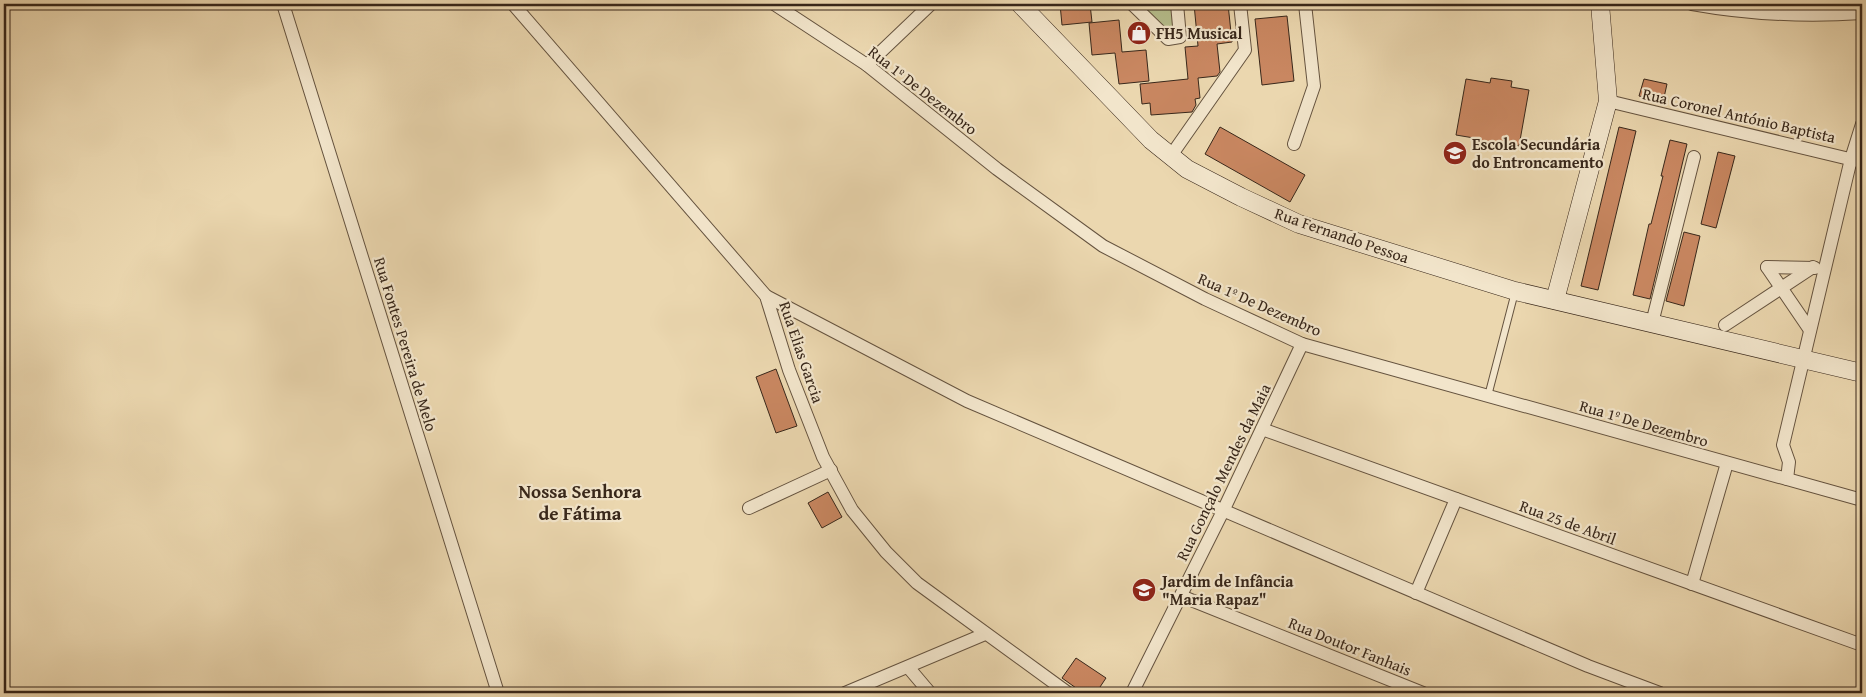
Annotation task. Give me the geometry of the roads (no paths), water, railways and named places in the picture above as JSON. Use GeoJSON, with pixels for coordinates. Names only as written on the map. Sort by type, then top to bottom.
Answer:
{"type":"FeatureCollection","features":[{"type":"Feature","properties":{"kind":"street","name":"Rua Fontes Pereira de Melo"},"geometry":{"type":"LineString","coordinates":[[283,4],[498,693]]}},
{"type":"Feature","properties":{"kind":"street","name":"Rua Elias Garcia"},"geometry":{"type":"LineString","coordinates":[[513,4],[766,296],[788,370],[823,457],[852,510],[886,552],[917,583],[1066,693]]}},
{"type":"Feature","properties":{"kind":"street","name":"Rua 1º De Dezembro"},"geometry":{"type":"LineString","coordinates":[[774,4],[867,65],[997,168],[1103,246],[1206,299],[1302,344],[1862,500]]}},
{"type":"Feature","properties":{"kind":"street"},"geometry":{"type":"LineString","coordinates":[[867,65],[932,4]]}},
{"type":"Feature","properties":{"kind":"street","name":"Rua Fernando Pessoa"},"geometry":{"type":"LineString","coordinates":[[1020,4],[1151,140],[1170,157],[1187,170],[1299,224],[1515,291],[1862,373]]}},
{"type":"Feature","properties":{"kind":"street"},"geometry":{"type":"LineString","coordinates":[[1132,4],[1168,39],[1180,37],[1177,4]]}},
{"type":"Feature","properties":{"kind":"street"},"geometry":{"type":"LineString","coordinates":[[1170,157],[1245,50],[1240,4]]}},
{"type":"Feature","properties":{"kind":"street"},"geometry":{"type":"LineString","coordinates":[[1294,144],[1314,86],[1305,4]]}},
{"type":"Feature","properties":{"kind":"street"},"geometry":{"type":"LineString","coordinates":[[1556,300],[1608,101],[1600,4]]}},
{"type":"Feature","properties":{"kind":"street"},"geometry":{"type":"LineString","coordinates":[[1692,4],[1721,9],[1862,12]]}},
{"type":"Feature","properties":{"kind":"street","name":"Rua Coronel António Baptista"},"geometry":{"type":"LineString","coordinates":[[1608,101],[1857,160]]}},
{"type":"Feature","properties":{"kind":"street"},"geometry":{"type":"LineString","coordinates":[[1787,480],[1789,462],[1783,445],[1810,330],[1819,268],[1857,160],[1862,124]]}},
{"type":"Feature","properties":{"kind":"street"},"geometry":{"type":"LineString","coordinates":[[1652,323],[1694,157]]}},
{"type":"Feature","properties":{"kind":"street"},"geometry":{"type":"LineString","coordinates":[[1810,330],[1767,267],[1819,268]]}},
{"type":"Feature","properties":{"kind":"street"},"geometry":{"type":"LineString","coordinates":[[1725,325],[1781,288],[1819,268]]}},
{"type":"Feature","properties":{"kind":"street"},"geometry":{"type":"LineString","coordinates":[[766,296],[967,401],[1224,509],[1588,666],[1660,693]]}},
{"type":"Feature","properties":{"kind":"street","name":"Rua Gonçalo Mendes da Maia"},"geometry":{"type":"LineString","coordinates":[[1132,693],[1224,509],[1302,344]]}},
{"type":"Feature","properties":{"kind":"street","name":"Rua 25 de Abril"},"geometry":{"type":"LineString","coordinates":[[1262,429],[1862,645]]}},
{"type":"Feature","properties":{"kind":"street"},"geometry":{"type":"LineString","coordinates":[[1692,584],[1727,463]]}},
{"type":"Feature","properties":{"kind":"street"},"geometry":{"type":"LineString","coordinates":[[750,508],[830,470]]}},
{"type":"Feature","properties":{"kind":"street"},"geometry":{"type":"LineString","coordinates":[[1416,592],[1456,499]]}},
{"type":"Feature","properties":{"kind":"street","name":"Rua Doutor Fanhais"},"geometry":{"type":"LineString","coordinates":[[1181,596],[1405,690],[1423,693]]}},
{"type":"Feature","properties":{"kind":"street"},"geometry":{"type":"LineString","coordinates":[[845,693],[985,634]]}},
{"type":"Feature","properties":{"kind":"street"},"geometry":{"type":"LineString","coordinates":[[908,667],[930,693]]}},
{"type":"Feature","properties":{"kind":"lane"},"geometry":{"type":"LineString","coordinates":[[1488,396],[1515,291]]}},
{"type":"Feature","properties":{"kind":"place","name":"FH5 Musical"},"geometry":{"type":"Point","coordinates":[1139,33]}},
{"type":"Feature","properties":{"kind":"place","name":"Escola Secundária do Entroncamento"},"geometry":{"type":"Point","coordinates":[1455,153]}},
{"type":"Feature","properties":{"kind":"place","name":"Jardim de Infância \"Maria Rapaz\""},"geometry":{"type":"Point","coordinates":[1144,590]}},
{"type":"Feature","properties":{"kind":"district","name":"Nossa Senhora de Fátima"},"geometry":{"type":"Point","coordinates":[580,502]}}]}
